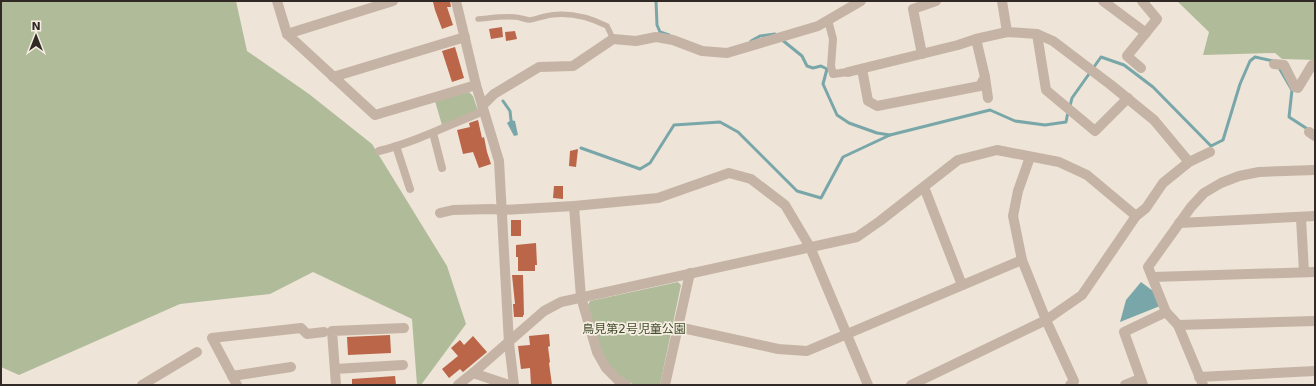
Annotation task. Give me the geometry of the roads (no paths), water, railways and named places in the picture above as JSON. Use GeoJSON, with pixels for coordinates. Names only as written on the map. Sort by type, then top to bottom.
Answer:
{"type":"FeatureCollection","features":[{"type":"Feature","properties":{"kind":"street"},"geometry":{"type":"LineString","coordinates":[[277,1],[287,34],[375,116],[476,85]]}},
{"type":"Feature","properties":{"kind":"street"},"geometry":{"type":"LineString","coordinates":[[287,34],[393,1]]}},
{"type":"Feature","properties":{"kind":"street"},"geometry":{"type":"LineString","coordinates":[[456,1],[476,85],[499,161],[509,343],[514,385]]}},
{"type":"Feature","properties":{"kind":"street"},"geometry":{"type":"LineString","coordinates":[[379,151],[433,133],[483,109],[494,94],[539,67],[573,66],[613,39],[636,41],[656,38],[673,40],[702,51],[727,52],[818,26],[861,1]]}},
{"type":"Feature","properties":{"kind":"street"},"geometry":{"type":"LineString","coordinates":[[922,54],[913,9],[936,1]]}},
{"type":"Feature","properties":{"kind":"street"},"geometry":{"type":"LineString","coordinates":[[1002,1],[1007,32]]}},
{"type":"Feature","properties":{"kind":"street"},"geometry":{"type":"LineString","coordinates":[[1103,1],[1146,33]]}},
{"type":"Feature","properties":{"kind":"street"},"geometry":{"type":"LineString","coordinates":[[1141,68],[1127,56],[1157,19],[1142,1]]}},
{"type":"Feature","properties":{"kind":"street"},"geometry":{"type":"LineString","coordinates":[[828,20],[833,39],[830,66],[833,74],[862,69],[1007,32],[1037,34],[1053,41],[1128,98],[1154,120],[1190,162]]}},
{"type":"Feature","properties":{"kind":"street"},"geometry":{"type":"LineString","coordinates":[[1037,34],[1046,90],[1095,131],[1128,98]]}},
{"type":"Feature","properties":{"kind":"street"},"geometry":{"type":"LineString","coordinates":[[333,77],[465,36]]}},
{"type":"Feature","properties":{"kind":"street"},"geometry":{"type":"LineString","coordinates":[[976,39],[985,77],[988,98]]}},
{"type":"Feature","properties":{"kind":"street"},"geometry":{"type":"LineString","coordinates":[[1279,65],[1295,87],[1298,88],[1312,65],[1315,65]]}},
{"type":"Feature","properties":{"kind":"street"},"geometry":{"type":"LineString","coordinates":[[862,69],[868,101],[877,106],[980,86],[985,77]]}},
{"type":"Feature","properties":{"kind":"street"},"geometry":{"type":"LineString","coordinates":[[433,133],[442,168]]}},
{"type":"Feature","properties":{"kind":"street"},"geometry":{"type":"LineString","coordinates":[[396,146],[410,189]]}},
{"type":"Feature","properties":{"kind":"street"},"geometry":{"type":"LineString","coordinates":[[458,385],[509,343],[544,311],[561,302],[857,237],[880,221],[958,160],[997,150],[1059,162],[1087,175],[1136,216]]}},
{"type":"Feature","properties":{"kind":"street"},"geometry":{"type":"LineString","coordinates":[[910,385],[1046,320],[1082,295],[1136,216],[1146,208],[1163,183],[1190,162],[1210,152]]}},
{"type":"Feature","properties":{"kind":"street"},"geometry":{"type":"LineString","coordinates":[[1030,157],[1018,191],[1013,216],[1022,260],[1046,320],[1074,381],[1070,385]]}},
{"type":"Feature","properties":{"kind":"street"},"geometry":{"type":"LineString","coordinates":[[1315,170],[1259,172],[1239,176],[1221,183],[1204,193],[1191,207],[1148,267],[1166,312],[1178,325],[1201,381],[1315,371]]}},
{"type":"Feature","properties":{"kind":"street"},"geometry":{"type":"LineString","coordinates":[[440,213],[454,210],[502,210],[574,206],[658,198],[729,173],[751,179],[785,205],[810,247],[868,385]]}},
{"type":"Feature","properties":{"kind":"street"},"geometry":{"type":"LineString","coordinates":[[924,187],[962,285]]}},
{"type":"Feature","properties":{"kind":"street"},"geometry":{"type":"LineString","coordinates":[[574,206],[581,297],[597,352],[606,368],[618,380],[626,385]]}},
{"type":"Feature","properties":{"kind":"street"},"geometry":{"type":"LineString","coordinates":[[1179,223],[1301,218],[1315,216]]}},
{"type":"Feature","properties":{"kind":"street"},"geometry":{"type":"LineString","coordinates":[[1301,218],[1304,272]]}},
{"type":"Feature","properties":{"kind":"street"},"geometry":{"type":"LineString","coordinates":[[678,327],[778,350],[807,351],[1022,260]]}},
{"type":"Feature","properties":{"kind":"street"},"geometry":{"type":"LineString","coordinates":[[1153,277],[1315,272]]}},
{"type":"Feature","properties":{"kind":"street"},"geometry":{"type":"LineString","coordinates":[[665,385],[690,273]]}},
{"type":"Feature","properties":{"kind":"street"},"geometry":{"type":"LineString","coordinates":[[1125,385],[1142,382],[1124,332],[1166,312]]}},
{"type":"Feature","properties":{"kind":"street"},"geometry":{"type":"LineString","coordinates":[[1178,325],[1315,321]]}},
{"type":"Feature","properties":{"kind":"street"},"geometry":{"type":"LineString","coordinates":[[291,367],[234,381],[212,338],[301,328],[307,334],[324,332]]}},
{"type":"Feature","properties":{"kind":"street"},"geometry":{"type":"LineString","coordinates":[[336,385],[332,331],[404,328]]}},
{"type":"Feature","properties":{"kind":"street"},"geometry":{"type":"LineString","coordinates":[[142,385],[197,352]]}},
{"type":"Feature","properties":{"kind":"street"},"geometry":{"type":"LineString","coordinates":[[335,369],[403,365]]}},
{"type":"Feature","properties":{"kind":"street"},"geometry":{"type":"LineString","coordinates":[[473,373],[509,385]]}},
{"type":"Feature","properties":{"kind":"lane"},"geometry":{"type":"LineString","coordinates":[[478,19],[505,16],[518,17],[528,20],[561,14],[578,16],[591,18],[607,26],[613,39]]}},
{"type":"Feature","properties":{"kind":"water"},"geometry":{"type":"Polygon","coordinates":[[[511,120],[515,121],[518,135],[514,136],[507,123],[511,120]]]}},
{"type":"Feature","properties":{"kind":"water"},"geometry":{"type":"Polygon","coordinates":[[[1141,282],[1153,291],[1160,306],[1120,322],[1126,300],[1141,282]]]}},
{"type":"Feature","properties":{"kind":"waterway"},"geometry":{"type":"LineString","coordinates":[[656,1],[657,25],[660,32],[669,35]]}},
{"type":"Feature","properties":{"kind":"waterway"},"geometry":{"type":"LineString","coordinates":[[751,41],[760,36],[775,34],[777,36]]}},
{"type":"Feature","properties":{"kind":"waterway"},"geometry":{"type":"LineString","coordinates":[[781,39],[802,56],[807,66],[813,68],[821,66],[827,69],[823,84],[837,115],[849,123],[877,133],[890,135]]}},
{"type":"Feature","properties":{"kind":"waterway"},"geometry":{"type":"LineString","coordinates":[[1070,106],[1072,98],[1101,57],[1124,65],[1153,87],[1211,146],[1223,140],[1240,84],[1250,61],[1255,57],[1273,61]]}},
{"type":"Feature","properties":{"kind":"waterway"},"geometry":{"type":"LineString","coordinates":[[1278,66],[1292,90],[1289,117],[1309,130]]}},
{"type":"Feature","properties":{"kind":"waterway"},"geometry":{"type":"LineString","coordinates":[[503,101],[510,111],[511,120]]}},
{"type":"Feature","properties":{"kind":"waterway"},"geometry":{"type":"LineString","coordinates":[[581,148],[640,169],[650,163],[674,125],[720,122],[738,132],[797,191],[821,198],[843,157],[890,135],[990,110],[1015,121],[1045,125],[1066,122],[1068,112]]}},
{"type":"Feature","properties":{"kind":"park label","name":"鳥見第2号児童公園"},"geometry":{"type":"Point","coordinates":[634,329]}}]}
